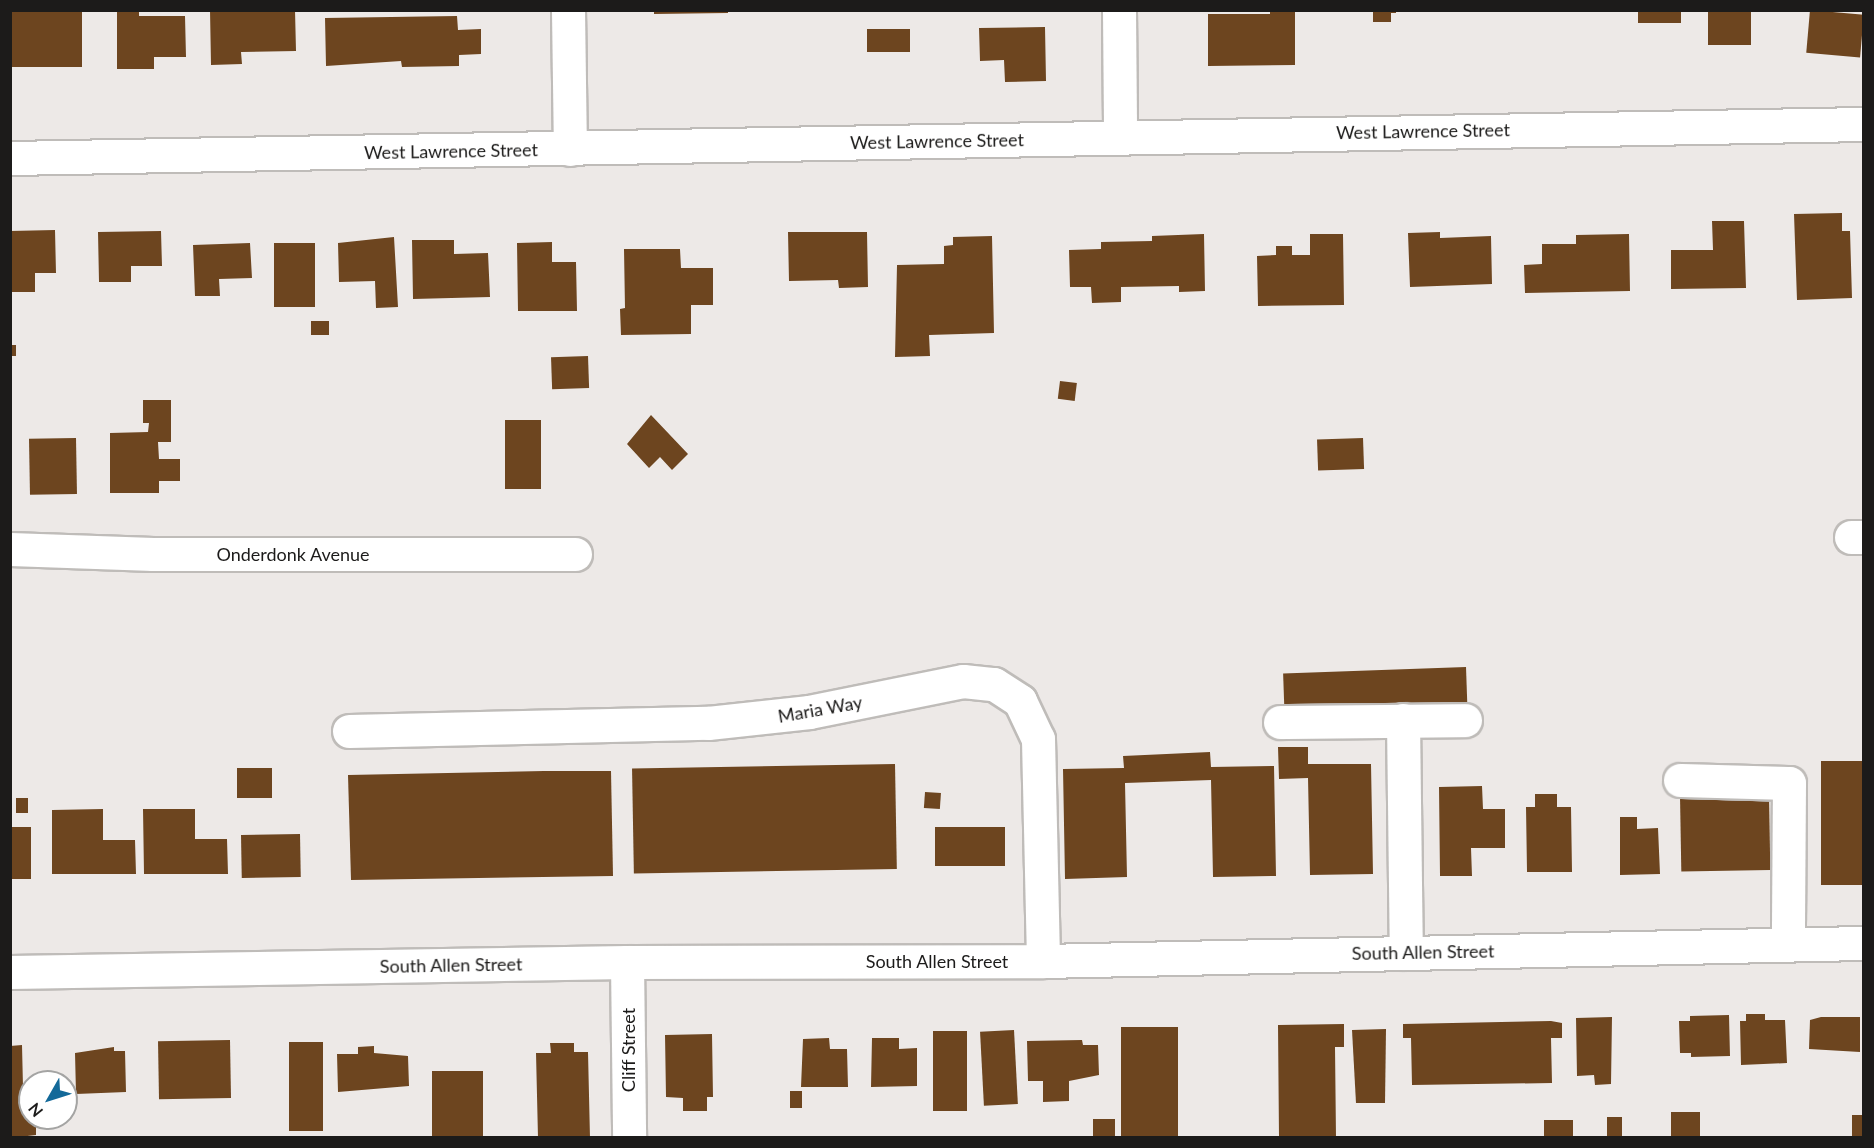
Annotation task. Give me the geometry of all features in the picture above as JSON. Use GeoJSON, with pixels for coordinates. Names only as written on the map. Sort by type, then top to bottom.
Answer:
{"type":"FeatureCollection","features":[{"type":"Feature","properties":{"kind":"street"},"geometry":{"type":"LineString","coordinates":[[568,10],[570,149]]}},
{"type":"Feature","properties":{"kind":"street"},"geometry":{"type":"LineString","coordinates":[[1119,10],[1120,136]]}},
{"type":"Feature","properties":{"kind":"street","name":"West Lawrence Street"},"geometry":{"type":"LineString","coordinates":[[10,158],[1863,124]]}},
{"type":"Feature","properties":{"kind":"street","name":"Onderdonk Avenue"},"geometry":{"type":"LineString","coordinates":[[10,549],[153,554],[575,554]]}},
{"type":"Feature","properties":{"kind":"street","name":"Maria Way"},"geometry":{"type":"LineString","coordinates":[[349,731],[708,723],[809,712],[963,681],[994,684],[1020,701],[1038,739],[1043,961]]}},
{"type":"Feature","properties":{"kind":"street"},"geometry":{"type":"LineString","coordinates":[[1403,720],[1406,953]]}},
{"type":"Feature","properties":{"kind":"street"},"geometry":{"type":"LineString","coordinates":[[1280,722],[1465,720]]}},
{"type":"Feature","properties":{"kind":"street"},"geometry":{"type":"LineString","coordinates":[[1680,780],[1789,783],[1788,944]]}},
{"type":"Feature","properties":{"kind":"street","name":"South Allen Street"},"geometry":{"type":"LineString","coordinates":[[10,972],[627,962],[1043,961],[1863,943]]}},
{"type":"Feature","properties":{"kind":"street","name":"Cliff Street"},"geometry":{"type":"LineString","coordinates":[[627,962],[629,1137]]}},
{"type":"Feature","properties":{"kind":"building"},"geometry":{"type":"Polygon","coordinates":[[[10,10],[82,10],[82,67],[10,67],[10,10]]]}},
{"type":"Feature","properties":{"kind":"building"},"geometry":{"type":"Polygon","coordinates":[[[117,10],[139,10],[139,16],[185,16],[186,57],[154,57],[154,69],[117,69],[117,10]]]}},
{"type":"Feature","properties":{"kind":"building"},"geometry":{"type":"Polygon","coordinates":[[[210,10],[295,10],[296,51],[241,52],[242,64],[211,65],[210,10]]]}},
{"type":"Feature","properties":{"kind":"building"},"geometry":{"type":"Polygon","coordinates":[[[654,10],[728,10],[728,13],[654,14],[654,10]]]}},
{"type":"Feature","properties":{"kind":"building"},"geometry":{"type":"Polygon","coordinates":[[[1270,10],[1295,10],[1295,65],[1208,66],[1208,14],[1270,14],[1270,10]]]}},
{"type":"Feature","properties":{"kind":"building"},"geometry":{"type":"Polygon","coordinates":[[[1373,10],[1396,10],[1396,13],[1391,13],[1391,22],[1373,22],[1373,10]]]}},
{"type":"Feature","properties":{"kind":"building"},"geometry":{"type":"Polygon","coordinates":[[[1638,10],[1681,10],[1681,23],[1638,23],[1638,10]]]}},
{"type":"Feature","properties":{"kind":"building"},"geometry":{"type":"Polygon","coordinates":[[[1708,10],[1751,10],[1751,45],[1708,45],[1708,10]]]}},
{"type":"Feature","properties":{"kind":"building"},"geometry":{"type":"Polygon","coordinates":[[[1810,10],[1864,15],[1860,58],[1806,53],[1810,10]]]}},
{"type":"Feature","properties":{"kind":"building"},"geometry":{"type":"Polygon","coordinates":[[[457,16],[458,30],[481,29],[481,54],[459,55],[459,66],[402,67],[401,61],[326,66],[325,18],[457,16]]]}},
{"type":"Feature","properties":{"kind":"building"},"geometry":{"type":"Polygon","coordinates":[[[1045,27],[1046,81],[1005,82],[1004,60],[980,61],[979,28],[1045,27]]]}},
{"type":"Feature","properties":{"kind":"building"},"geometry":{"type":"Polygon","coordinates":[[[867,29],[910,29],[910,52],[867,52],[867,29]]]}},
{"type":"Feature","properties":{"kind":"building"},"geometry":{"type":"Polygon","coordinates":[[[1842,213],[1842,231],[1850,231],[1852,298],[1797,300],[1794,214],[1842,213]]]}},
{"type":"Feature","properties":{"kind":"building"},"geometry":{"type":"Polygon","coordinates":[[[1712,221],[1744,221],[1746,288],[1671,289],[1671,250],[1713,250],[1712,221]]]}},
{"type":"Feature","properties":{"kind":"building"},"geometry":{"type":"Polygon","coordinates":[[[55,230],[56,273],[35,273],[35,292],[11,292],[10,231],[55,230]]]}},
{"type":"Feature","properties":{"kind":"building"},"geometry":{"type":"Polygon","coordinates":[[[161,231],[162,266],[131,266],[131,282],[99,282],[98,232],[161,231]]]}},
{"type":"Feature","properties":{"kind":"building"},"geometry":{"type":"Polygon","coordinates":[[[788,232],[867,232],[868,287],[839,288],[838,280],[789,281],[788,232]]]}},
{"type":"Feature","properties":{"kind":"building"},"geometry":{"type":"Polygon","coordinates":[[[1440,232],[1440,238],[1491,236],[1492,284],[1410,287],[1408,233],[1440,232]]]}},
{"type":"Feature","properties":{"kind":"building"},"geometry":{"type":"Polygon","coordinates":[[[1204,234],[1205,291],[1179,292],[1179,286],[1121,287],[1121,302],[1092,303],[1091,287],[1070,287],[1069,250],[1101,249],[1101,242],[1152,241],[1152,236],[1204,234]]]}},
{"type":"Feature","properties":{"kind":"building"},"geometry":{"type":"Polygon","coordinates":[[[1310,234],[1343,234],[1344,305],[1258,306],[1257,256],[1276,255],[1276,246],[1292,246],[1292,255],[1310,255],[1310,234]]]}},
{"type":"Feature","properties":{"kind":"building"},"geometry":{"type":"Polygon","coordinates":[[[1629,234],[1630,291],[1525,293],[1524,265],[1542,264],[1542,244],[1576,244],[1576,235],[1629,234]]]}},
{"type":"Feature","properties":{"kind":"building"},"geometry":{"type":"Polygon","coordinates":[[[992,236],[994,333],[929,335],[930,356],[895,357],[897,265],[944,264],[944,246],[953,245],[953,237],[992,236]]]}},
{"type":"Feature","properties":{"kind":"building"},"geometry":{"type":"Polygon","coordinates":[[[394,237],[398,307],[376,308],[375,281],[339,282],[338,243],[394,237]]]}},
{"type":"Feature","properties":{"kind":"building"},"geometry":{"type":"Polygon","coordinates":[[[412,240],[454,240],[454,254],[488,253],[490,297],[413,299],[412,240]]]}},
{"type":"Feature","properties":{"kind":"building"},"geometry":{"type":"Polygon","coordinates":[[[552,242],[552,262],[576,262],[577,311],[518,311],[517,243],[552,242]]]}},
{"type":"Feature","properties":{"kind":"building"},"geometry":{"type":"Polygon","coordinates":[[[250,243],[252,278],[219,279],[220,296],[195,296],[193,245],[250,243]]]}},
{"type":"Feature","properties":{"kind":"building"},"geometry":{"type":"Polygon","coordinates":[[[274,243],[315,243],[315,307],[274,307],[274,243]]]}},
{"type":"Feature","properties":{"kind":"building"},"geometry":{"type":"Polygon","coordinates":[[[624,249],[680,249],[681,268],[713,268],[713,305],[691,305],[691,334],[621,335],[620,309],[625,308],[624,249]]]}},
{"type":"Feature","properties":{"kind":"building"},"geometry":{"type":"Polygon","coordinates":[[[311,321],[329,321],[329,335],[311,335],[311,321]]]}},
{"type":"Feature","properties":{"kind":"building"},"geometry":{"type":"Polygon","coordinates":[[[10,345],[16,345],[16,356],[10,356],[10,345]]]}},
{"type":"Feature","properties":{"kind":"building"},"geometry":{"type":"Polygon","coordinates":[[[588,356],[589,388],[552,389],[551,357],[588,356]]]}},
{"type":"Feature","properties":{"kind":"building"},"geometry":{"type":"Polygon","coordinates":[[[1060,381],[1077,383],[1075,401],[1058,399],[1060,381]]]}},
{"type":"Feature","properties":{"kind":"building"},"geometry":{"type":"Polygon","coordinates":[[[143,400],[171,400],[171,442],[158,442],[159,459],[180,459],[180,481],[159,481],[159,493],[110,493],[110,433],[148,432],[149,423],[143,423],[143,400]]]}},
{"type":"Feature","properties":{"kind":"building"},"geometry":{"type":"Polygon","coordinates":[[[651,415],[688,454],[672,470],[660,457],[649,468],[627,444],[651,415]]]}},
{"type":"Feature","properties":{"kind":"building"},"geometry":{"type":"Polygon","coordinates":[[[505,420],[541,420],[541,489],[505,489],[505,420]]]}},
{"type":"Feature","properties":{"kind":"building"},"geometry":{"type":"Polygon","coordinates":[[[76,438],[77,494],[30,495],[29,439],[76,438]]]}},
{"type":"Feature","properties":{"kind":"building"},"geometry":{"type":"Polygon","coordinates":[[[1363,438],[1364,469],[1318,471],[1317,440],[1363,438]]]}},
{"type":"Feature","properties":{"kind":"building"},"geometry":{"type":"Polygon","coordinates":[[[1466,667],[1467,702],[1284,708],[1283,673],[1466,667]]]}},
{"type":"Feature","properties":{"kind":"building"},"geometry":{"type":"Polygon","coordinates":[[[1278,747],[1308,747],[1308,764],[1371,764],[1373,874],[1310,875],[1308,778],[1279,779],[1278,747]]]}},
{"type":"Feature","properties":{"kind":"building"},"geometry":{"type":"Polygon","coordinates":[[[1210,752],[1211,767],[1274,766],[1276,876],[1213,877],[1211,780],[1125,783],[1127,877],[1065,879],[1063,769],[1124,768],[1123,756],[1210,752]]]}},
{"type":"Feature","properties":{"kind":"building"},"geometry":{"type":"Polygon","coordinates":[[[1821,761],[1864,761],[1864,885],[1821,885],[1821,761]]]}},
{"type":"Feature","properties":{"kind":"building"},"geometry":{"type":"Polygon","coordinates":[[[895,764],[897,869],[634,874],[632,769],[895,764]]]}},
{"type":"Feature","properties":{"kind":"building"},"geometry":{"type":"Polygon","coordinates":[[[237,768],[272,768],[272,798],[237,798],[237,768]]]}},
{"type":"Feature","properties":{"kind":"building"},"geometry":{"type":"Polygon","coordinates":[[[611,771],[613,876],[351,880],[348,775],[611,771]]]}},
{"type":"Feature","properties":{"kind":"building"},"geometry":{"type":"Polygon","coordinates":[[[1482,786],[1483,809],[1505,809],[1505,848],[1471,848],[1472,876],[1440,876],[1439,787],[1482,786]]]}},
{"type":"Feature","properties":{"kind":"building"},"geometry":{"type":"Polygon","coordinates":[[[925,792],[941,793],[940,809],[924,808],[925,792]]]}},
{"type":"Feature","properties":{"kind":"building"},"geometry":{"type":"Polygon","coordinates":[[[1535,794],[1557,794],[1557,807],[1571,807],[1572,872],[1527,872],[1526,807],[1535,807],[1535,794]]]}},
{"type":"Feature","properties":{"kind":"building"},"geometry":{"type":"Polygon","coordinates":[[[1769,795],[1770,870],[1681,872],[1680,797],[1769,795]]]}},
{"type":"Feature","properties":{"kind":"building"},"geometry":{"type":"Polygon","coordinates":[[[16,798],[28,798],[28,813],[16,813],[16,798]]]}},
{"type":"Feature","properties":{"kind":"building"},"geometry":{"type":"Polygon","coordinates":[[[103,809],[103,840],[135,840],[136,874],[52,874],[52,810],[103,809]]]}},
{"type":"Feature","properties":{"kind":"building"},"geometry":{"type":"Polygon","coordinates":[[[143,809],[195,809],[195,839],[227,839],[228,874],[144,874],[143,809]]]}},
{"type":"Feature","properties":{"kind":"building"},"geometry":{"type":"Polygon","coordinates":[[[1620,817],[1637,817],[1637,829],[1658,828],[1660,874],[1620,875],[1620,817]]]}},
{"type":"Feature","properties":{"kind":"building"},"geometry":{"type":"Polygon","coordinates":[[[10,827],[31,827],[31,879],[10,879],[10,827]]]}},
{"type":"Feature","properties":{"kind":"building"},"geometry":{"type":"Polygon","coordinates":[[[935,827],[1005,827],[1005,866],[935,866],[935,827]]]}},
{"type":"Feature","properties":{"kind":"building"},"geometry":{"type":"Polygon","coordinates":[[[300,834],[301,877],[242,878],[241,835],[300,834]]]}},
{"type":"Feature","properties":{"kind":"building"},"geometry":{"type":"Polygon","coordinates":[[[1746,1014],[1765,1014],[1765,1020],[1785,1020],[1787,1063],[1741,1065],[1740,1021],[1746,1021],[1746,1014]]]}},
{"type":"Feature","properties":{"kind":"building"},"geometry":{"type":"Polygon","coordinates":[[[1729,1015],[1730,1056],[1691,1057],[1691,1053],[1680,1053],[1679,1021],[1690,1021],[1690,1016],[1729,1015]]]}},
{"type":"Feature","properties":{"kind":"building"},"geometry":{"type":"Polygon","coordinates":[[[1612,1017],[1611,1084],[1595,1085],[1594,1075],[1577,1076],[1576,1018],[1612,1017]]]}},
{"type":"Feature","properties":{"kind":"building"},"geometry":{"type":"Polygon","coordinates":[[[1821,1017],[1860,1017],[1860,1052],[1809,1049],[1810,1020],[1821,1017]]]}},
{"type":"Feature","properties":{"kind":"building"},"geometry":{"type":"Polygon","coordinates":[[[1551,1021],[1562,1023],[1562,1038],[1551,1038],[1552,1083],[1412,1085],[1411,1038],[1403,1038],[1403,1024],[1551,1021]]]}},
{"type":"Feature","properties":{"kind":"building"},"geometry":{"type":"Polygon","coordinates":[[[1344,1024],[1344,1047],[1335,1047],[1336,1138],[1279,1138],[1278,1025],[1344,1024]]]}},
{"type":"Feature","properties":{"kind":"building"},"geometry":{"type":"Polygon","coordinates":[[[1121,1027],[1178,1027],[1178,1138],[1121,1138],[1121,1027]]]}},
{"type":"Feature","properties":{"kind":"building"},"geometry":{"type":"Polygon","coordinates":[[[1386,1029],[1385,1103],[1356,1103],[1352,1030],[1386,1029]]]}},
{"type":"Feature","properties":{"kind":"building"},"geometry":{"type":"Polygon","coordinates":[[[1014,1030],[1018,1104],[984,1106],[980,1032],[1014,1030]]]}},
{"type":"Feature","properties":{"kind":"building"},"geometry":{"type":"Polygon","coordinates":[[[933,1031],[967,1031],[967,1111],[933,1111],[933,1031]]]}},
{"type":"Feature","properties":{"kind":"building"},"geometry":{"type":"Polygon","coordinates":[[[712,1034],[713,1097],[707,1097],[707,1111],[683,1111],[683,1098],[666,1097],[665,1035],[712,1034]]]}},
{"type":"Feature","properties":{"kind":"building"},"geometry":{"type":"Polygon","coordinates":[[[829,1038],[830,1049],[847,1049],[848,1087],[801,1087],[803,1039],[829,1038]]]}},
{"type":"Feature","properties":{"kind":"building"},"geometry":{"type":"Polygon","coordinates":[[[872,1038],[899,1038],[899,1049],[917,1048],[917,1086],[871,1087],[872,1038]]]}},
{"type":"Feature","properties":{"kind":"building"},"geometry":{"type":"Polygon","coordinates":[[[230,1040],[231,1098],[159,1099],[158,1041],[230,1040]]]}},
{"type":"Feature","properties":{"kind":"building"},"geometry":{"type":"Polygon","coordinates":[[[1082,1040],[1083,1045],[1098,1045],[1099,1075],[1069,1081],[1069,1101],[1043,1102],[1043,1081],[1028,1081],[1027,1041],[1082,1040]]]}},
{"type":"Feature","properties":{"kind":"building"},"geometry":{"type":"Polygon","coordinates":[[[289,1042],[323,1042],[323,1131],[289,1131],[289,1042]]]}},
{"type":"Feature","properties":{"kind":"building"},"geometry":{"type":"Polygon","coordinates":[[[550,1043],[574,1043],[574,1052],[588,1052],[590,1138],[538,1138],[536,1053],[551,1053],[550,1043]]]}},
{"type":"Feature","properties":{"kind":"building"},"geometry":{"type":"Polygon","coordinates":[[[22,1045],[23,1070],[18,1070],[18,1130],[36,1130],[36,1135],[10,1138],[10,1046],[22,1045]]]}},
{"type":"Feature","properties":{"kind":"building"},"geometry":{"type":"Polygon","coordinates":[[[374,1046],[374,1053],[408,1056],[409,1086],[338,1092],[337,1054],[358,1054],[358,1047],[374,1046]]]}},
{"type":"Feature","properties":{"kind":"building"},"geometry":{"type":"Polygon","coordinates":[[[114,1047],[114,1051],[125,1051],[126,1092],[78,1094],[75,1053],[114,1047]]]}},
{"type":"Feature","properties":{"kind":"building"},"geometry":{"type":"Polygon","coordinates":[[[432,1071],[483,1071],[483,1138],[432,1138],[432,1071]]]}},
{"type":"Feature","properties":{"kind":"building"},"geometry":{"type":"Polygon","coordinates":[[[790,1091],[802,1091],[802,1108],[790,1108],[790,1091]]]}},
{"type":"Feature","properties":{"kind":"building"},"geometry":{"type":"Polygon","coordinates":[[[1671,1112],[1700,1112],[1700,1138],[1671,1138],[1671,1112]]]}},
{"type":"Feature","properties":{"kind":"building"},"geometry":{"type":"Polygon","coordinates":[[[1852,1115],[1864,1115],[1864,1138],[1852,1138],[1852,1115]]]}},
{"type":"Feature","properties":{"kind":"building"},"geometry":{"type":"Polygon","coordinates":[[[1607,1117],[1622,1117],[1622,1138],[1607,1138],[1607,1117]]]}},
{"type":"Feature","properties":{"kind":"building"},"geometry":{"type":"Polygon","coordinates":[[[1093,1119],[1115,1119],[1115,1138],[1093,1138],[1093,1119]]]}},
{"type":"Feature","properties":{"kind":"building"},"geometry":{"type":"Polygon","coordinates":[[[1544,1120],[1573,1120],[1573,1138],[1544,1138],[1544,1120]]]}}]}
